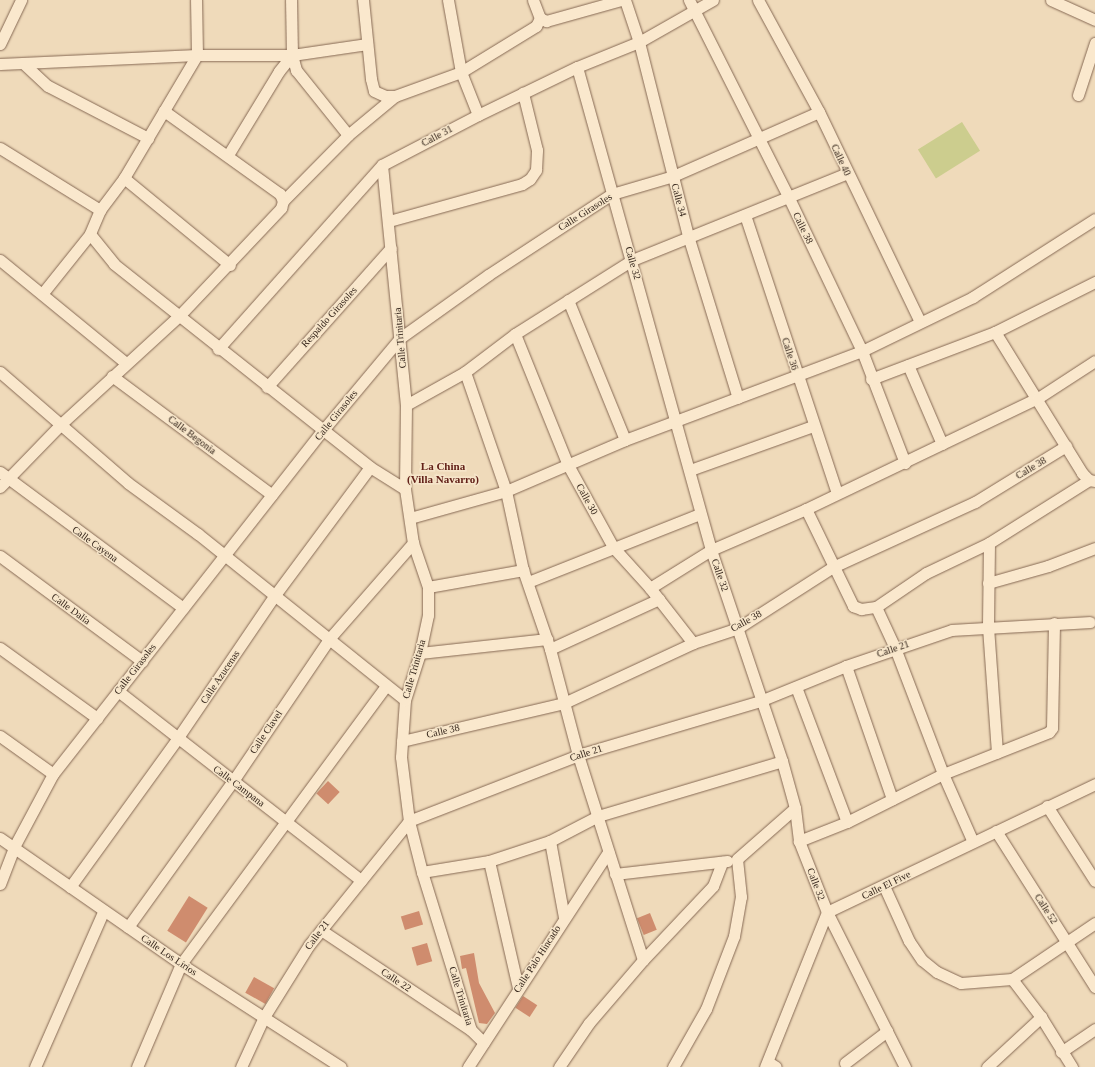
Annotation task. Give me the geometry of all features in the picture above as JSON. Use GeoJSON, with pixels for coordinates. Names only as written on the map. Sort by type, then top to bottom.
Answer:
{"type":"FeatureCollection","features":[{"type":"Feature","properties":{"kind":"street"},"geometry":{"type":"LineString","coordinates":[[0,44],[21,0]]}},
{"type":"Feature","properties":{"kind":"street"},"geometry":{"type":"LineString","coordinates":[[42,294],[90,234],[100,210],[124,178],[197,55],[196,0]]}},
{"type":"Feature","properties":{"kind":"street"},"geometry":{"type":"LineString","coordinates":[[291,0],[292,56],[296,70],[348,135]]}},
{"type":"Feature","properties":{"kind":"street"},"geometry":{"type":"LineString","coordinates":[[363,0],[367,44],[374,91],[384,96],[395,96],[462,72],[536,26],[540,18]]}},
{"type":"Feature","properties":{"kind":"street"},"geometry":{"type":"LineString","coordinates":[[448,0],[462,72],[478,115]]}},
{"type":"Feature","properties":{"kind":"street"},"geometry":{"type":"LineString","coordinates":[[533,0],[540,18],[546,22],[554,21],[620,0]]}},
{"type":"Feature","properties":{"kind":"street","name":"Calle 34"},"geometry":{"type":"LineString","coordinates":[[625,0],[639,42],[689,239],[738,398]]}},
{"type":"Feature","properties":{"kind":"street","name":"Calle 38"},"geometry":{"type":"LineString","coordinates":[[689,0],[694,13],[789,198],[862,351],[871,379],[905,463]]}},
{"type":"Feature","properties":{"kind":"street","name":"Calle 31"},"geometry":{"type":"LineString","coordinates":[[218,349],[382,165],[478,115],[577,67],[639,42],[694,13],[713,0]]}},
{"type":"Feature","properties":{"kind":"street","name":"Calle 40"},"geometry":{"type":"LineString","coordinates":[[758,0],[819,112],[847,173],[920,322]]}},
{"type":"Feature","properties":{"kind":"street"},"geometry":{"type":"LineString","coordinates":[[1052,0],[1095,20]]}},
{"type":"Feature","properties":{"kind":"street"},"geometry":{"type":"LineString","coordinates":[[1078,95],[1095,43]]}},
{"type":"Feature","properties":{"kind":"street"},"geometry":{"type":"LineString","coordinates":[[0,64],[197,55],[292,56],[367,44]]}},
{"type":"Feature","properties":{"kind":"street"},"geometry":{"type":"LineString","coordinates":[[228,155],[279,71],[292,56]]}},
{"type":"Feature","properties":{"kind":"street"},"geometry":{"type":"LineString","coordinates":[[23,63],[48,86],[148,138]]}},
{"type":"Feature","properties":{"kind":"street","name":"Calle 32"},"geometry":{"type":"LineString","coordinates":[[577,67],[677,421],[700,514],[738,628],[760,701],[782,761],[795,808],[799,841],[827,912],[905,1067]]}},
{"type":"Feature","properties":{"kind":"street"},"geometry":{"type":"LineString","coordinates":[[389,221],[515,186],[530,179],[536,170],[536,150],[523,93]]}},
{"type":"Feature","properties":{"kind":"street"},"geometry":{"type":"LineString","coordinates":[[0,487],[4,476],[179,316],[230,265],[281,208],[283,201],[348,135],[395,96]]}},
{"type":"Feature","properties":{"kind":"street"},"geometry":{"type":"LineString","coordinates":[[164,111],[228,155],[280,194],[283,201]]}},
{"type":"Feature","properties":{"kind":"street","name":"Calle Girasoles"},"geometry":{"type":"LineString","coordinates":[[0,884],[14,847],[53,774],[324,429],[400,338],[488,275],[612,194],[672,176],[760,140],[819,112]]}},
{"type":"Feature","properties":{"kind":"street"},"geometry":{"type":"LineString","coordinates":[[0,148],[100,210]]}},
{"type":"Feature","properties":{"kind":"street","name":"Calle Trinitaria"},"geometry":{"type":"LineString","coordinates":[[382,165],[389,221],[406,405],[405,489],[413,543],[428,587],[428,615],[420,653],[405,700],[401,757],[409,822],[422,872],[471,1030],[484,1043]]}},
{"type":"Feature","properties":{"kind":"street"},"geometry":{"type":"LineString","coordinates":[[406,405],[465,372],[515,334],[632,260],[689,239],[847,173]]}},
{"type":"Feature","properties":{"kind":"street"},"geometry":{"type":"LineString","coordinates":[[124,178],[230,265]]}},
{"type":"Feature","properties":{"kind":"street","name":"Calle 36"},"geometry":{"type":"LineString","coordinates":[[745,215],[813,426],[837,493]]}},
{"type":"Feature","properties":{"kind":"street"},"geometry":{"type":"LineString","coordinates":[[410,518],[506,491],[625,440],[862,351],[973,297],[1095,219]]}},
{"type":"Feature","properties":{"kind":"street"},"geometry":{"type":"LineString","coordinates":[[90,234],[114,264],[218,349],[324,429],[370,467],[405,489]]}},
{"type":"Feature","properties":{"kind":"street","name":"Respaldo Girasoles"},"geometry":{"type":"LineString","coordinates":[[267,387],[391,248]]}},
{"type":"Feature","properties":{"kind":"street"},"geometry":{"type":"LineString","coordinates":[[0,260],[126,363]]}},
{"type":"Feature","properties":{"kind":"street"},"geometry":{"type":"LineString","coordinates":[[871,379],[995,332],[1095,282]]}},
{"type":"Feature","properties":{"kind":"street"},"geometry":{"type":"LineString","coordinates":[[568,300],[625,440]]}},
{"type":"Feature","properties":{"kind":"street"},"geometry":{"type":"LineString","coordinates":[[806,509],[853,606],[861,609],[876,607],[926,573],[989,544],[1092,480],[1066,446],[1038,398],[995,332]]}},
{"type":"Feature","properties":{"kind":"street","name":"Calle 30"},"geometry":{"type":"LineString","coordinates":[[515,334],[568,465],[613,547],[650,588],[693,643]]}},
{"type":"Feature","properties":{"kind":"street"},"geometry":{"type":"LineString","coordinates":[[650,588],[711,550],[806,509],[837,493],[905,463],[1038,398],[1095,361]]}},
{"type":"Feature","properties":{"kind":"street"},"geometry":{"type":"LineString","coordinates":[[908,365],[942,444]]}},
{"type":"Feature","properties":{"kind":"street"},"geometry":{"type":"LineString","coordinates":[[0,372],[128,483],[224,555],[405,700]]}},
{"type":"Feature","properties":{"kind":"street"},"geometry":{"type":"LineString","coordinates":[[465,372],[506,491],[523,570],[548,644],[578,755],[643,960]]}},
{"type":"Feature","properties":{"kind":"street","name":"Calle Begonia"},"geometry":{"type":"LineString","coordinates":[[112,376],[272,495]]}},
{"type":"Feature","properties":{"kind":"street"},"geometry":{"type":"LineString","coordinates":[[690,470],[813,426]]}},
{"type":"Feature","properties":{"kind":"street","name":"Calle 38"},"geometry":{"type":"LineString","coordinates":[[402,740],[564,703],[693,643],[738,628],[833,566],[975,502],[1066,446]]}},
{"type":"Feature","properties":{"kind":"street","name":"Calle Azucenas"},"geometry":{"type":"LineString","coordinates":[[70,887],[178,739],[275,595],[370,467]]}},
{"type":"Feature","properties":{"kind":"street","name":"Calle Cayena"},"geometry":{"type":"LineString","coordinates":[[4,476],[183,608]]}},
{"type":"Feature","properties":{"kind":"street"},"geometry":{"type":"LineString","coordinates":[[528,582],[613,547],[700,514]]}},
{"type":"Feature","properties":{"kind":"street","name":"Calle Clavel"},"geometry":{"type":"LineString","coordinates":[[128,927],[233,781],[329,639],[413,543]]}},
{"type":"Feature","properties":{"kind":"street"},"geometry":{"type":"LineString","coordinates":[[989,544],[988,627],[997,754]]}},
{"type":"Feature","properties":{"kind":"street"},"geometry":{"type":"LineString","coordinates":[[988,583],[1048,566],[1095,548]]}},
{"type":"Feature","properties":{"kind":"street","name":"Calle Dalia"},"geometry":{"type":"LineString","coordinates":[[0,556],[142,661]]}},
{"type":"Feature","properties":{"kind":"street"},"geometry":{"type":"LineString","coordinates":[[428,587],[523,570]]}},
{"type":"Feature","properties":{"kind":"street"},"geometry":{"type":"LineString","coordinates":[[420,653],[548,644],[659,599]]}},
{"type":"Feature","properties":{"kind":"street"},"geometry":{"type":"LineString","coordinates":[[876,607],[895,648],[943,774],[972,842]]}},
{"type":"Feature","properties":{"kind":"street","name":"Calle 21"},"geometry":{"type":"LineString","coordinates":[[241,1067],[264,1017],[321,930],[409,822],[578,755],[760,701],[846,666],[895,648],[952,630],[1090,622]]}},
{"type":"Feature","properties":{"kind":"street"},"geometry":{"type":"LineString","coordinates":[[799,841],[847,822],[943,774],[1045,735],[1052,728],[1054,623]]}},
{"type":"Feature","properties":{"kind":"street"},"geometry":{"type":"LineString","coordinates":[[0,648],[97,718]]}},
{"type":"Feature","properties":{"kind":"street"},"geometry":{"type":"LineString","coordinates":[[846,666],[892,799]]}},
{"type":"Feature","properties":{"kind":"street"},"geometry":{"type":"LineString","coordinates":[[137,1067],[181,964],[386,686]]}},
{"type":"Feature","properties":{"kind":"street"},"geometry":{"type":"LineString","coordinates":[[796,687],[847,822]]}},
{"type":"Feature","properties":{"kind":"street","name":"Calle Campana"},"geometry":{"type":"LineString","coordinates":[[118,691],[361,880]]}},
{"type":"Feature","properties":{"kind":"street"},"geometry":{"type":"LineString","coordinates":[[0,736],[53,774]]}},
{"type":"Feature","properties":{"kind":"street"},"geometry":{"type":"LineString","coordinates":[[422,872],[489,861],[550,841],[598,816],[782,761]]}},
{"type":"Feature","properties":{"kind":"street","name":"Calle El Five"},"geometry":{"type":"LineString","coordinates":[[827,912],[1095,784]]}},
{"type":"Feature","properties":{"kind":"street"},"geometry":{"type":"LineString","coordinates":[[1047,806],[1095,881]]}},
{"type":"Feature","properties":{"kind":"street"},"geometry":{"type":"LineString","coordinates":[[615,874],[737,859],[795,808]]}},
{"type":"Feature","properties":{"kind":"street","name":"Calle 52"},"geometry":{"type":"LineString","coordinates":[[996,831],[1095,987]]}},
{"type":"Feature","properties":{"kind":"street","name":"Calle Los Lirios"},"geometry":{"type":"LineString","coordinates":[[0,838],[181,964],[341,1067]]}},
{"type":"Feature","properties":{"kind":"street"},"geometry":{"type":"LineString","coordinates":[[550,841],[564,918]]}},
{"type":"Feature","properties":{"kind":"street","name":"Calle Palo Hincado"},"geometry":{"type":"LineString","coordinates":[[468,1067],[518,988],[608,852]]}},
{"type":"Feature","properties":{"kind":"street"},"geometry":{"type":"LineString","coordinates":[[673,1067],[706,1009],[734,936],[741,897],[737,859]]}},
{"type":"Feature","properties":{"kind":"street"},"geometry":{"type":"LineString","coordinates":[[489,861],[518,988]]}},
{"type":"Feature","properties":{"kind":"street"},"geometry":{"type":"LineString","coordinates":[[559,1067],[589,1023],[643,960],[713,886],[722,862]]}},
{"type":"Feature","properties":{"kind":"street"},"geometry":{"type":"LineString","coordinates":[[884,886],[909,941],[922,960],[937,972],[961,983],[1012,979],[1095,923]]}},
{"type":"Feature","properties":{"kind":"street"},"geometry":{"type":"LineString","coordinates":[[35,1067],[104,910]]}},
{"type":"Feature","properties":{"kind":"street"},"geometry":{"type":"LineString","coordinates":[[770,1065],[827,912]]}},
{"type":"Feature","properties":{"kind":"street","name":"Calle 22"},"geometry":{"type":"LineString","coordinates":[[321,930],[471,1030]]}},
{"type":"Feature","properties":{"kind":"street"},"geometry":{"type":"LineString","coordinates":[[1012,979],[1041,1017],[1060,1052],[1072,1067]]}},
{"type":"Feature","properties":{"kind":"street"},"geometry":{"type":"LineString","coordinates":[[987,1067],[1041,1017]]}},
{"type":"Feature","properties":{"kind":"street"},"geometry":{"type":"LineString","coordinates":[[1060,1052],[1095,1029]]}},
{"type":"Feature","properties":{"kind":"street"},"geometry":{"type":"LineString","coordinates":[[845,1063],[887,1031]]}},
{"type":"Feature","properties":{"kind":"green space"},"geometry":{"type":"Polygon","coordinates":[[[962,122],[980,151],[936,178],[918,150],[962,122]]]}},
{"type":"Feature","properties":{"kind":"building"},"geometry":{"type":"Polygon","coordinates":[[[328,781],[340,792],[328,804],[316,793],[328,781]]]}},
{"type":"Feature","properties":{"kind":"building"},"geometry":{"type":"Polygon","coordinates":[[[189,896],[208,908],[186,942],[167,931],[189,896]]]}},
{"type":"Feature","properties":{"kind":"building"},"geometry":{"type":"Polygon","coordinates":[[[419,911],[423,924],[405,930],[401,917],[419,911]]]}},
{"type":"Feature","properties":{"kind":"building"},"geometry":{"type":"Polygon","coordinates":[[[650,913],[657,930],[644,935],[637,918],[650,913]]]}},
{"type":"Feature","properties":{"kind":"building"},"geometry":{"type":"Polygon","coordinates":[[[427,943],[432,961],[417,966],[412,947],[427,943]]]}},
{"type":"Feature","properties":{"kind":"building"},"geometry":{"type":"Polygon","coordinates":[[[474,953],[479,983],[495,1013],[487,1024],[479,1023],[466,968],[462,969],[460,956],[474,953]]]}},
{"type":"Feature","properties":{"kind":"building"},"geometry":{"type":"Polygon","coordinates":[[[254,977],[274,988],[265,1004],[245,993],[254,977]]]}},
{"type":"Feature","properties":{"kind":"building"},"geometry":{"type":"Polygon","coordinates":[[[523,996],[537,1005],[530,1017],[515,1008],[523,996]]]}},
{"type":"Feature","properties":{"kind":"district","name":"La China (Villa Navarro)"},"geometry":{"type":"Point","coordinates":[443,473]}}]}
